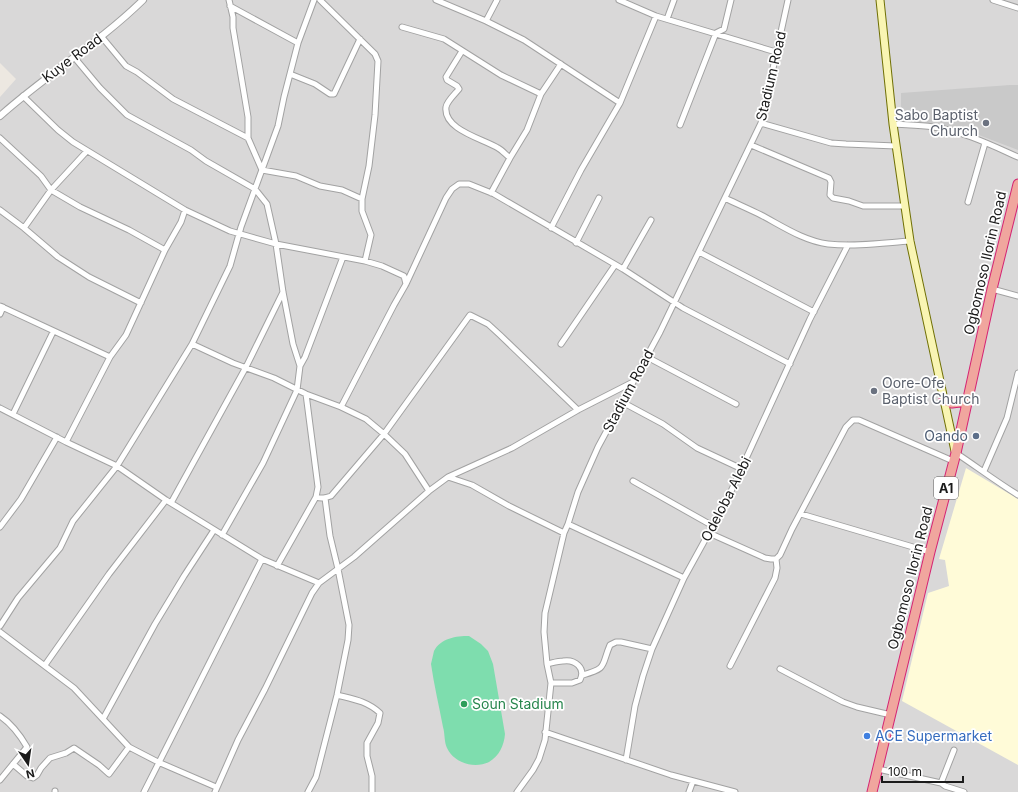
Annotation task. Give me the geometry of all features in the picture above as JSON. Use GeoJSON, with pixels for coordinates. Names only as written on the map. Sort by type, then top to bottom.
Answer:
{"type":"FeatureCollection","features":[{"type":"Feature","properties":{"kind":"highway","name":"Ogbomoso Ilorin Road"},"geometry":{"type":"LineString","coordinates":[[872,792],[968,401],[992,289],[1018,184]]}},
{"type":"Feature","properties":{"kind":"highway"},"geometry":{"type":"LineString","coordinates":[[944,400],[952,403],[968,401]]}},
{"type":"Feature","properties":{"kind":"main road"},"geometry":{"type":"LineString","coordinates":[[880,0],[893,124],[910,241],[944,400],[954,457]]}},
{"type":"Feature","properties":{"kind":"street"},"geometry":{"type":"LineString","coordinates":[[0,626],[18,598],[60,548],[73,522],[117,466],[192,344],[230,266],[241,227],[278,126],[298,43],[314,0]]}},
{"type":"Feature","properties":{"kind":"street"},"geometry":{"type":"LineString","coordinates":[[320,0],[360,39],[377,57],[378,61],[375,115],[370,159],[362,199],[362,211],[371,235],[365,261]]}},
{"type":"Feature","properties":{"kind":"street"},"geometry":{"type":"LineString","coordinates":[[436,0],[486,21],[524,40],[620,103]]}},
{"type":"Feature","properties":{"kind":"street"},"geometry":{"type":"LineString","coordinates":[[486,21],[497,0]]}},
{"type":"Feature","properties":{"kind":"street"},"geometry":{"type":"LineString","coordinates":[[619,0],[656,16],[776,52]]}},
{"type":"Feature","properties":{"kind":"street"},"geometry":{"type":"LineString","coordinates":[[667,19],[674,0]]}},
{"type":"Feature","properties":{"kind":"street"},"geometry":{"type":"LineString","coordinates":[[680,125],[716,33],[724,29],[732,0]]}},
{"type":"Feature","properties":{"kind":"street","name":"Stadium Road"},"geometry":{"type":"LineString","coordinates":[[517,792],[533,770],[543,748],[550,683],[544,632],[544,614],[564,533],[578,492],[622,402],[647,357],[761,123],[788,0]]}},
{"type":"Feature","properties":{"kind":"street"},"geometry":{"type":"LineString","coordinates":[[993,0],[1018,8]]}},
{"type":"Feature","properties":{"kind":"street","name":"Kuye Road"},"geometry":{"type":"LineString","coordinates":[[0,116],[23,96],[102,36],[139,1]]}},
{"type":"Feature","properties":{"kind":"street"},"geometry":{"type":"LineString","coordinates":[[229,3],[298,43]]}},
{"type":"Feature","properties":{"kind":"street"},"geometry":{"type":"LineString","coordinates":[[229,3],[233,17],[233,28],[248,117],[248,138],[262,170]]}},
{"type":"Feature","properties":{"kind":"street"},"geometry":{"type":"LineString","coordinates":[[551,228],[620,103],[656,16]]}},
{"type":"Feature","properties":{"kind":"street"},"geometry":{"type":"LineString","coordinates":[[402,27],[437,36],[501,75],[541,94]]}},
{"type":"Feature","properties":{"kind":"street"},"geometry":{"type":"LineString","coordinates":[[102,36],[126,66],[143,76],[173,99],[248,138]]}},
{"type":"Feature","properties":{"kind":"street"},"geometry":{"type":"LineString","coordinates":[[290,74],[315,84],[330,94],[334,94],[360,39]]}},
{"type":"Feature","properties":{"kind":"street"},"geometry":{"type":"LineString","coordinates":[[462,51],[446,77],[447,80],[459,89],[447,105],[447,115],[462,131],[498,148],[510,158]]}},
{"type":"Feature","properties":{"kind":"street"},"geometry":{"type":"LineString","coordinates":[[74,57],[100,88],[127,115],[191,150],[206,161],[255,189],[267,204],[276,244],[293,344],[300,366],[298,390],[263,463],[222,535]]}},
{"type":"Feature","properties":{"kind":"street"},"geometry":{"type":"LineString","coordinates":[[491,193],[527,130],[541,94],[561,64]]}},
{"type":"Feature","properties":{"kind":"street"},"geometry":{"type":"LineString","coordinates":[[23,96],[58,130],[87,151],[185,210],[230,231],[240,234],[276,244],[365,261],[399,273],[404,276],[406,284]]}},
{"type":"Feature","properties":{"kind":"street"},"geometry":{"type":"LineString","coordinates":[[761,123],[831,142],[896,146]]}},
{"type":"Feature","properties":{"kind":"street"},"geometry":{"type":"LineString","coordinates":[[893,124],[934,127],[969,136],[1018,157]]}},
{"type":"Feature","properties":{"kind":"street"},"geometry":{"type":"LineString","coordinates":[[0,138],[41,176],[52,190],[80,207],[129,230],[165,250]]}},
{"type":"Feature","properties":{"kind":"street"},"geometry":{"type":"LineString","coordinates":[[968,202],[985,143]]}},
{"type":"Feature","properties":{"kind":"street"},"geometry":{"type":"LineString","coordinates":[[751,145],[828,178],[831,182],[830,195],[833,198],[849,201],[863,206],[905,206]]}},
{"type":"Feature","properties":{"kind":"street"},"geometry":{"type":"LineString","coordinates":[[24,228],[52,190],[87,151]]}},
{"type":"Feature","properties":{"kind":"street"},"geometry":{"type":"LineString","coordinates":[[262,170],[296,176],[320,186],[342,190],[362,199]]}},
{"type":"Feature","properties":{"kind":"street"},"geometry":{"type":"LineString","coordinates":[[341,406],[406,284],[446,198],[452,189],[459,184],[469,184],[491,193],[623,269],[683,308],[790,364]]}},
{"type":"Feature","properties":{"kind":"street"},"geometry":{"type":"LineString","coordinates":[[576,243],[599,198]]}},
{"type":"Feature","properties":{"kind":"street"},"geometry":{"type":"LineString","coordinates":[[725,198],[810,239],[827,244],[848,245],[910,241]]}},
{"type":"Feature","properties":{"kind":"street"},"geometry":{"type":"LineString","coordinates":[[0,210],[58,257],[89,277],[141,303]]}},
{"type":"Feature","properties":{"kind":"street"},"geometry":{"type":"LineString","coordinates":[[66,442],[110,357],[126,335],[165,250],[181,222],[185,210]]}},
{"type":"Feature","properties":{"kind":"street"},"geometry":{"type":"LineString","coordinates":[[623,269],[651,220]]}},
{"type":"Feature","properties":{"kind":"street","name":"Odeloba Alebi"},"geometry":{"type":"LineString","coordinates":[[626,760],[635,706],[652,649],[684,578],[727,500],[814,312],[848,245]]}},
{"type":"Feature","properties":{"kind":"street"},"geometry":{"type":"LineString","coordinates":[[699,252],[814,312]]}},
{"type":"Feature","properties":{"kind":"street"},"geometry":{"type":"LineString","coordinates":[[300,366],[305,357],[343,257]]}},
{"type":"Feature","properties":{"kind":"street"},"geometry":{"type":"LineString","coordinates":[[561,344],[615,265]]}},
{"type":"Feature","properties":{"kind":"street"},"geometry":{"type":"LineString","coordinates":[[992,289],[1018,296]]}},
{"type":"Feature","properties":{"kind":"street"},"geometry":{"type":"LineString","coordinates":[[45,665],[109,574],[169,502],[246,367],[283,292]]}},
{"type":"Feature","properties":{"kind":"street"},"geometry":{"type":"LineString","coordinates":[[0,314],[1,307],[110,357]]}},
{"type":"Feature","properties":{"kind":"street"},"geometry":{"type":"LineString","coordinates":[[316,497],[320,499],[331,496],[384,434],[470,315],[488,324],[578,410]]}},
{"type":"Feature","properties":{"kind":"street"},"geometry":{"type":"LineString","coordinates":[[13,414],[53,332]]}},
{"type":"Feature","properties":{"kind":"street"},"geometry":{"type":"LineString","coordinates":[[192,344],[306,394],[341,406],[366,419],[405,454],[429,491]]}},
{"type":"Feature","properties":{"kind":"street"},"geometry":{"type":"LineString","coordinates":[[647,357],[736,404]]}},
{"type":"Feature","properties":{"kind":"street"},"geometry":{"type":"LineString","coordinates":[[984,471],[1006,418],[1018,373]]}},
{"type":"Feature","properties":{"kind":"street"},"geometry":{"type":"LineString","coordinates":[[0,632],[74,688],[129,747],[215,789],[312,593],[319,583],[380,535],[429,491],[448,477],[512,448],[578,410],[634,381]]}},
{"type":"Feature","properties":{"kind":"street"},"geometry":{"type":"LineString","coordinates":[[277,566],[316,497],[318,487],[306,394]]}},
{"type":"Feature","properties":{"kind":"street"},"geometry":{"type":"LineString","coordinates":[[622,402],[663,424],[698,448],[742,469]]}},
{"type":"Feature","properties":{"kind":"street"},"geometry":{"type":"LineString","coordinates":[[0,408],[117,466],[169,502],[262,559],[319,583]]}},
{"type":"Feature","properties":{"kind":"street"},"geometry":{"type":"LineString","coordinates":[[708,533],[765,558],[776,559],[780,555],[846,427],[853,420],[858,420],[954,457],[984,471],[994,480],[1018,495]]}},
{"type":"Feature","properties":{"kind":"street"},"geometry":{"type":"LineString","coordinates":[[0,527],[21,499],[57,437]]}},
{"type":"Feature","properties":{"kind":"street"},"geometry":{"type":"LineString","coordinates":[[448,477],[472,485],[564,533]]}},
{"type":"Feature","properties":{"kind":"street"},"geometry":{"type":"LineString","coordinates":[[633,481],[712,526]]}},
{"type":"Feature","properties":{"kind":"street"},"geometry":{"type":"LineString","coordinates":[[308,792],[316,777],[337,695],[348,640],[349,625],[330,536],[326,498]]}},
{"type":"Feature","properties":{"kind":"street"},"geometry":{"type":"LineString","coordinates":[[800,514],[930,552]]}},
{"type":"Feature","properties":{"kind":"street"},"geometry":{"type":"LineString","coordinates":[[568,524],[684,578]]}},
{"type":"Feature","properties":{"kind":"street"},"geometry":{"type":"LineString","coordinates":[[103,719],[155,624],[214,530]]}},
{"type":"Feature","properties":{"kind":"street"},"geometry":{"type":"LineString","coordinates":[[144,792],[262,559]]}},
{"type":"Feature","properties":{"kind":"street"},"geometry":{"type":"LineString","coordinates":[[730,666],[775,578],[777,568],[776,559]]}},
{"type":"Feature","properties":{"kind":"street"},"geometry":{"type":"LineString","coordinates":[[550,683],[572,683],[580,680],[583,675],[600,670],[605,664],[610,645],[616,642],[652,649]]}},
{"type":"Feature","properties":{"kind":"street"},"geometry":{"type":"LineString","coordinates":[[547,664],[565,660],[576,662],[581,668],[583,675]]}},
{"type":"Feature","properties":{"kind":"street"},"geometry":{"type":"LineString","coordinates":[[780,668],[843,702],[891,715]]}},
{"type":"Feature","properties":{"kind":"street"},"geometry":{"type":"LineString","coordinates":[[337,695],[360,700],[374,707],[380,713],[378,723],[367,744],[367,756],[372,776],[372,792]]}},
{"type":"Feature","properties":{"kind":"street"},"geometry":{"type":"LineString","coordinates":[[0,716],[6,720],[20,735],[27,747],[0,780]]}},
{"type":"Feature","properties":{"kind":"street"},"geometry":{"type":"LineString","coordinates":[[545,732],[626,760],[693,781],[736,792]]}},
{"type":"Feature","properties":{"kind":"street"},"geometry":{"type":"LineString","coordinates":[[13,764],[27,776],[33,778],[38,775],[41,768],[50,758],[66,753],[74,748],[99,765],[109,774],[129,747]]}},
{"type":"Feature","properties":{"kind":"street"},"geometry":{"type":"LineString","coordinates":[[941,783],[954,750]]}},
{"type":"Feature","properties":{"kind":"street"},"geometry":{"type":"LineString","coordinates":[[878,769],[941,783],[945,786],[964,792]]}},
{"type":"Feature","properties":{"kind":"street"},"geometry":{"type":"LineString","coordinates":[[689,792],[693,781]]}},
{"type":"Feature","properties":{"kind":"shaded area"},"geometry":{"type":"Polygon","coordinates":[[[0,0],[1018,0],[1018,792],[0,792],[0,97],[16,79],[0,63],[0,0]]]}},
{"type":"Feature","properties":{"kind":"shaded area","name":"Sabo Baptist Church"},"geometry":{"type":"Polygon","coordinates":[[[1018,85],[1018,150],[963,129],[901,122],[901,93],[1018,85]]]}},
{"type":"Feature","properties":{"kind":"shaded area"},"geometry":{"type":"Polygon","coordinates":[[[966,468],[1018,499],[1018,765],[902,701],[928,593],[949,586],[945,560],[939,559],[966,468]]]}},
{"type":"Feature","properties":{"kind":"green space"},"geometry":{"type":"Polygon","coordinates":[[[469,636],[488,651],[493,664],[505,734],[502,747],[496,757],[489,762],[477,765],[471,765],[459,761],[454,758],[447,748],[431,664],[434,651],[441,643],[454,637],[469,636]]]}},
{"type":"Feature","properties":{"kind":"place","name":"Sabo Baptist Church"},"geometry":{"type":"Point","coordinates":[986,123]}},
{"type":"Feature","properties":{"kind":"place","name":"Oore-Ofe Baptist Church"},"geometry":{"type":"Point","coordinates":[874,391]}},
{"type":"Feature","properties":{"kind":"place","name":"Oando"},"geometry":{"type":"Point","coordinates":[976,436]}},
{"type":"Feature","properties":{"kind":"place","name":"Soun Stadium"},"geometry":{"type":"Point","coordinates":[464,704]}},
{"type":"Feature","properties":{"kind":"place","name":"ACE Supermarket"},"geometry":{"type":"Point","coordinates":[867,736]}}]}
